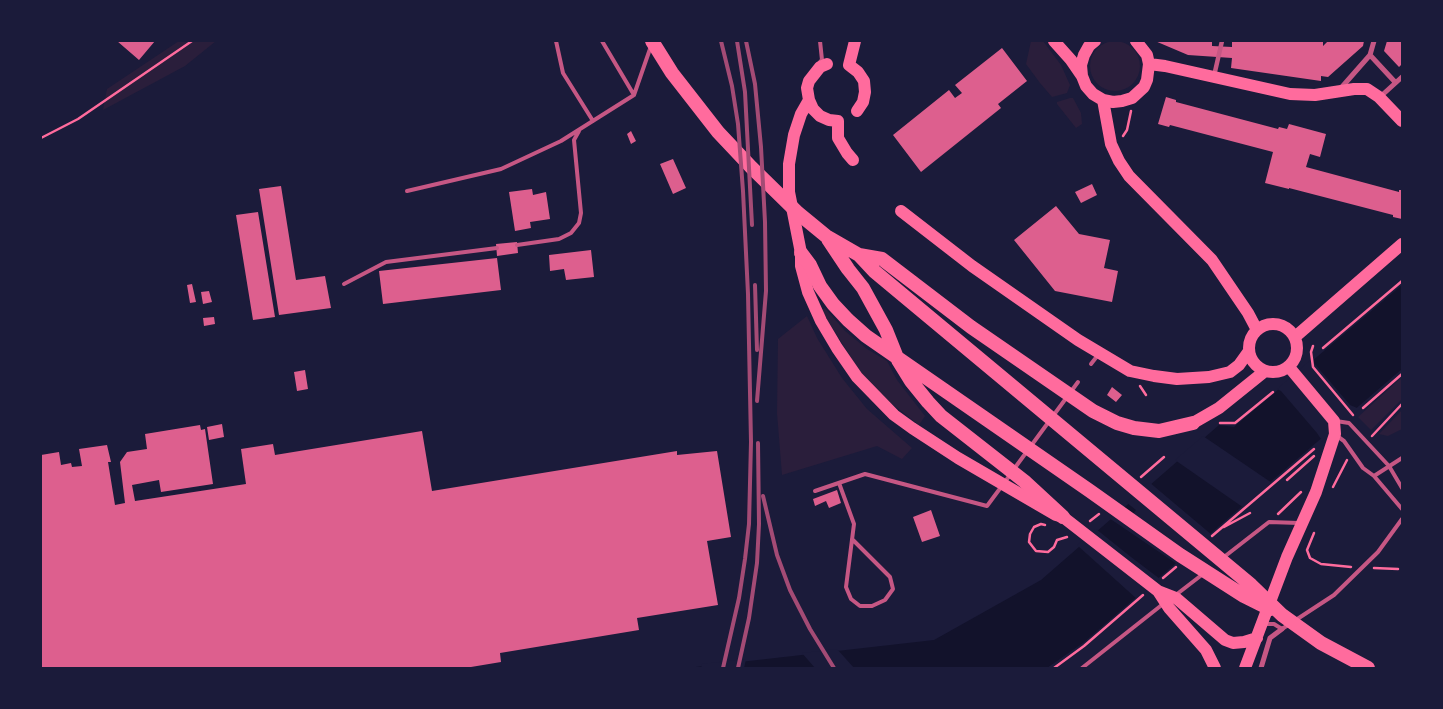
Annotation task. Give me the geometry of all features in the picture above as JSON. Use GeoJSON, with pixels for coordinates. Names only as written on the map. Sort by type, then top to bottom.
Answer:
{"type":"FeatureCollection","features":[{"type":"Feature","properties":{"kind":"highway"},"geometry":{"type":"LineString","coordinates":[[653,41],[672,73],[718,132],[774,191],[826,236],[859,255],[874,271],[1245,579],[1282,622]]}},
{"type":"Feature","properties":{"kind":"highway"},"geometry":{"type":"LineString","coordinates":[[826,236],[867,294],[886,330],[898,360],[911,381],[928,402],[941,416],[1024,481],[1063,517]]}},
{"type":"Feature","properties":{"kind":"highway"},"geometry":{"type":"LineString","coordinates":[[801,253],[810,264],[820,286],[848,320],[866,336],[1180,555],[1282,622],[1368,668]]}},
{"type":"Feature","properties":{"kind":"highway"},"geometry":{"type":"LineString","coordinates":[[859,255],[882,259],[965,322],[1093,411],[1117,423],[1134,428],[1159,431],[1193,423]]}},
{"type":"Feature","properties":{"kind":"main road"},"geometry":{"type":"LineString","coordinates":[[855,41],[849,66],[861,76],[866,92],[864,102],[858,112]]}},
{"type":"Feature","properties":{"kind":"main road"},"geometry":{"type":"LineString","coordinates":[[1054,41],[1071,60],[1082,76],[1086,86],[1103,100],[1113,102],[1132,98],[1144,87],[1147,80],[1149,64],[1147,55],[1136,41]]}},
{"type":"Feature","properties":{"kind":"main road"},"geometry":{"type":"LineString","coordinates":[[1082,76],[1084,55],[1089,46],[1095,41]]}},
{"type":"Feature","properties":{"kind":"main road"},"geometry":{"type":"LineString","coordinates":[[827,64],[812,75],[807,88],[808,100],[820,116],[829,120],[838,120],[838,138],[847,153],[854,160]]}},
{"type":"Feature","properties":{"kind":"main road"},"geometry":{"type":"LineString","coordinates":[[1149,64],[1290,94],[1315,96],[1354,89],[1367,89],[1379,97],[1402,121]]}},
{"type":"Feature","properties":{"kind":"main road"},"geometry":{"type":"LineString","coordinates":[[808,100],[794,134],[789,164],[788,192],[801,253],[801,266],[808,292],[821,321],[857,377],[894,415],[929,440],[1056,515],[1063,517],[1158,587],[1176,598],[1226,640],[1233,643],[1257,638]]}},
{"type":"Feature","properties":{"kind":"main road"},"geometry":{"type":"LineString","coordinates":[[1103,100],[1106,123],[1114,150],[1129,176],[1212,260],[1248,313],[1257,330]]}},
{"type":"Feature","properties":{"kind":"main road"},"geometry":{"type":"LineString","coordinates":[[901,211],[972,266],[1078,340],[1130,371],[1177,379],[1209,377],[1230,372],[1239,365],[1249,350]]}},
{"type":"Feature","properties":{"kind":"main road"},"geometry":{"type":"LineString","coordinates":[[1296,337],[1402,244]]}},
{"type":"Feature","properties":{"kind":"main road"},"geometry":{"type":"LineString","coordinates":[[1270,324],[1278,324],[1285,326],[1296,337],[1298,344],[1297,355],[1290,368],[1282,371],[1265,371],[1254,362],[1249,350],[1249,343],[1257,330],[1270,324]]}},
{"type":"Feature","properties":{"kind":"main road"},"geometry":{"type":"LineString","coordinates":[[1245,668],[1287,557],[1316,492],[1336,434],[1334,421],[1290,368]]}},
{"type":"Feature","properties":{"kind":"main road"},"geometry":{"type":"LineString","coordinates":[[1193,423],[1224,404],[1265,371]]}},
{"type":"Feature","properties":{"kind":"main road"},"geometry":{"type":"LineString","coordinates":[[1158,587],[1179,618],[1210,655],[1215,668]]}},
{"type":"Feature","properties":{"kind":"street"},"geometry":{"type":"LineString","coordinates":[[1214,77],[1222,41]]}},
{"type":"Feature","properties":{"kind":"street"},"geometry":{"type":"LineString","coordinates":[[1337,92],[1370,55],[1374,41]]}},
{"type":"Feature","properties":{"kind":"street"},"geometry":{"type":"LineString","coordinates":[[1370,55],[1395,82]]}},
{"type":"Feature","properties":{"kind":"street"},"geometry":{"type":"LineString","coordinates":[[1379,97],[1402,77]]}},
{"type":"Feature","properties":{"kind":"street"},"geometry":{"type":"LineString","coordinates":[[1261,668],[1270,638],[1282,622]]}},
{"type":"Feature","properties":{"kind":"lane"},"geometry":{"type":"LineString","coordinates":[[556,41],[563,72],[593,121]]}},
{"type":"Feature","properties":{"kind":"lane"},"geometry":{"type":"LineString","coordinates":[[602,41],[634,96]]}},
{"type":"Feature","properties":{"kind":"lane"},"geometry":{"type":"LineString","coordinates":[[408,191],[501,170],[561,141],[634,96],[653,41]]}},
{"type":"Feature","properties":{"kind":"lane"},"geometry":{"type":"LineString","coordinates":[[812,75],[822,60],[820,41]]}},
{"type":"Feature","properties":{"kind":"lane"},"geometry":{"type":"LineString","coordinates":[[517,246],[559,239],[571,233],[579,223],[581,213],[574,140],[580,129]]}},
{"type":"Feature","properties":{"kind":"lane"},"geometry":{"type":"LineString","coordinates":[[344,284],[386,262],[496,248]]}},
{"type":"Feature","properties":{"kind":"lane"},"geometry":{"type":"LineString","coordinates":[[1091,364],[1099,353]]}},
{"type":"Feature","properties":{"kind":"lane"},"geometry":{"type":"LineString","coordinates":[[815,490],[865,474],[987,506],[1078,382]]}},
{"type":"Feature","properties":{"kind":"lane"},"geometry":{"type":"LineString","coordinates":[[1334,421],[1349,423],[1389,466],[1402,488]]}},
{"type":"Feature","properties":{"kind":"lane"},"geometry":{"type":"LineString","coordinates":[[1336,434],[1344,441],[1363,468],[1374,476],[1402,509]]}},
{"type":"Feature","properties":{"kind":"lane"},"geometry":{"type":"LineString","coordinates":[[1374,476],[1402,458]]}},
{"type":"Feature","properties":{"kind":"lane"},"geometry":{"type":"LineString","coordinates":[[839,483],[854,524],[852,539],[846,587],[850,600],[860,606],[872,606],[885,600],[893,589],[890,577],[852,539]]}},
{"type":"Feature","properties":{"kind":"lane"},"geometry":{"type":"LineString","coordinates":[[1261,624],[1282,622],[1334,595],[1378,552],[1402,519]]}},
{"type":"Feature","properties":{"kind":"lane"},"geometry":{"type":"LineString","coordinates":[[1215,565],[1269,522],[1303,523]]}},
{"type":"Feature","properties":{"kind":"lane"},"geometry":{"type":"LineString","coordinates":[[1082,668],[1207,571]]}},
{"type":"Feature","properties":{"kind":"path"},"geometry":{"type":"LineString","coordinates":[[41,138],[78,119],[192,41]]}},
{"type":"Feature","properties":{"kind":"path"},"geometry":{"type":"LineString","coordinates":[[1114,150],[1127,130],[1131,115],[1132,98]]}},
{"type":"Feature","properties":{"kind":"path"},"geometry":{"type":"LineString","coordinates":[[1323,348],[1402,282]]}},
{"type":"Feature","properties":{"kind":"path"},"geometry":{"type":"LineString","coordinates":[[1313,346],[1311,352],[1312,367],[1355,418]]}},
{"type":"Feature","properties":{"kind":"path"},"geometry":{"type":"LineString","coordinates":[[1363,408],[1402,374]]}},
{"type":"Feature","properties":{"kind":"path"},"geometry":{"type":"LineString","coordinates":[[1217,423],[1235,423],[1272,392]]}},
{"type":"Feature","properties":{"kind":"path"},"geometry":{"type":"LineString","coordinates":[[1374,434],[1402,404]]}},
{"type":"Feature","properties":{"kind":"path"},"geometry":{"type":"LineString","coordinates":[[1209,539],[1314,449]]}},
{"type":"Feature","properties":{"kind":"path"},"geometry":{"type":"LineString","coordinates":[[1287,480],[1316,454]]}},
{"type":"Feature","properties":{"kind":"path"},"geometry":{"type":"LineString","coordinates":[[1134,483],[1164,457]]}},
{"type":"Feature","properties":{"kind":"path"},"geometry":{"type":"LineString","coordinates":[[1332,488],[1346,461]]}},
{"type":"Feature","properties":{"kind":"path"},"geometry":{"type":"LineString","coordinates":[[1269,522],[1306,488]]}},
{"type":"Feature","properties":{"kind":"path"},"geometry":{"type":"LineString","coordinates":[[1089,522],[1104,509]]}},
{"type":"Feature","properties":{"kind":"path"},"geometry":{"type":"LineString","coordinates":[[1218,530],[1250,513]]}},
{"type":"Feature","properties":{"kind":"path"},"geometry":{"type":"LineString","coordinates":[[1051,526],[1041,524],[1031,530],[1029,542],[1036,551],[1048,552],[1054,547],[1057,540],[1074,534]]}},
{"type":"Feature","properties":{"kind":"path"},"geometry":{"type":"LineString","coordinates":[[1316,526],[1307,550],[1310,558],[1321,564],[1398,570]]}},
{"type":"Feature","properties":{"kind":"path"},"geometry":{"type":"LineString","coordinates":[[1158,587],[1180,564]]}},
{"type":"Feature","properties":{"kind":"path"},"geometry":{"type":"LineString","coordinates":[[1054,668],[1084,646],[1144,594]]}},
{"type":"Feature","properties":{"kind":"shaded area"},"geometry":{"type":"Polygon","coordinates":[[[179,41],[216,41],[185,66],[103,110],[107,89],[179,41]]]}},
{"type":"Feature","properties":{"kind":"shaded area"},"geometry":{"type":"Polygon","coordinates":[[[1031,41],[1043,41],[1061,65],[1070,85],[1067,93],[1052,97],[1026,64],[1031,41]]]}},
{"type":"Feature","properties":{"kind":"shaded area"},"geometry":{"type":"Polygon","coordinates":[[[1110,41],[1120,41],[1133,48],[1140,61],[1140,71],[1133,84],[1120,91],[1110,91],[1101,87],[1094,80],[1090,71],[1090,61],[1094,52],[1101,45],[1110,41]]]}},
{"type":"Feature","properties":{"kind":"shaded area"},"geometry":{"type":"Polygon","coordinates":[[[1073,98],[1081,113],[1082,124],[1076,128],[1057,104],[1057,102],[1073,98]]]}},
{"type":"Feature","properties":{"kind":"shaded area"},"geometry":{"type":"Polygon","coordinates":[[[1402,285],[1402,369],[1083,643],[1047,668],[687,668],[934,640],[1041,580],[1219,425],[1234,427],[1402,285]]]}},
{"type":"Feature","properties":{"kind":"shaded area"},"geometry":{"type":"Polygon","coordinates":[[[825,308],[845,331],[867,349],[887,361],[897,380],[925,416],[919,425],[878,393],[859,370],[821,310],[825,308]]]}},
{"type":"Feature","properties":{"kind":"shaded area"},"geometry":{"type":"Polygon","coordinates":[[[807,316],[817,338],[842,378],[867,409],[912,448],[902,459],[877,446],[782,475],[777,413],[778,339],[807,316]]]}},
{"type":"Feature","properties":{"kind":"shaded area"},"geometry":{"type":"Polygon","coordinates":[[[1402,377],[1402,399],[1371,430],[1358,417],[1402,377]]]}},
{"type":"Feature","properties":{"kind":"shaded area"},"geometry":{"type":"Polygon","coordinates":[[[1402,410],[1402,429],[1388,436],[1379,434],[1402,410]]]}},
{"type":"Feature","properties":{"kind":"pier"},"geometry":{"type":"Polygon","coordinates":[[[1314,357],[1314,363],[1350,405],[1357,408],[1362,407],[1321,442],[1317,433],[1281,391],[1277,389],[1314,357]]]}},
{"type":"Feature","properties":{"kind":"pier"},"geometry":{"type":"Polygon","coordinates":[[[1203,436],[1272,483],[1244,508],[1175,460],[1203,436]]]}},
{"type":"Feature","properties":{"kind":"pier"},"geometry":{"type":"Polygon","coordinates":[[[1149,482],[1212,535],[1177,564],[1109,518],[1122,506],[1133,514],[1136,510],[1126,502],[1149,482]]]}},
{"type":"Feature","properties":{"kind":"pier"},"geometry":{"type":"Polygon","coordinates":[[[1096,529],[1160,579],[1137,599],[1077,545],[1096,529]]]}},
{"type":"Feature","properties":{"kind":"pier"},"geometry":{"type":"Polygon","coordinates":[[[837,649],[854,668],[815,668],[802,653],[837,649]]]}},
{"type":"Feature","properties":{"kind":"pier"},"geometry":{"type":"Polygon","coordinates":[[[746,659],[744,668],[701,668],[702,664],[746,659]]]}},
{"type":"Feature","properties":{"kind":"building"},"geometry":{"type":"Polygon","coordinates":[[[117,41],[155,41],[139,60],[117,41]]]}},
{"type":"Feature","properties":{"kind":"building"},"geometry":{"type":"Polygon","coordinates":[[[1155,41],[1212,41],[1212,46],[1232,47],[1232,41],[1323,41],[1323,46],[1328,41],[1364,41],[1363,46],[1328,77],[1321,76],[1321,81],[1231,68],[1232,58],[1188,55],[1155,41]]]}},
{"type":"Feature","properties":{"kind":"building"},"geometry":{"type":"Polygon","coordinates":[[[1387,41],[1402,41],[1402,64],[1399,67],[1384,51],[1387,41]]]}},
{"type":"Feature","properties":{"kind":"building"},"geometry":{"type":"Polygon","coordinates":[[[1002,48],[1027,81],[998,104],[1001,108],[921,172],[893,135],[949,90],[955,98],[962,93],[955,85],[1002,48]]]}},
{"type":"Feature","properties":{"kind":"building"},"geometry":{"type":"Polygon","coordinates":[[[1166,97],[1176,100],[1176,102],[1278,129],[1279,127],[1287,129],[1289,124],[1326,134],[1320,157],[1310,154],[1306,167],[1399,192],[1399,190],[1402,190],[1402,219],[1393,217],[1393,215],[1265,183],[1273,152],[1170,125],[1169,127],[1158,124],[1166,97]]]}},
{"type":"Feature","properties":{"kind":"building"},"geometry":{"type":"Polygon","coordinates":[[[631,131],[636,141],[631,144],[627,134],[631,131]]]}},
{"type":"Feature","properties":{"kind":"building"},"geometry":{"type":"Polygon","coordinates":[[[673,159],[686,188],[673,194],[660,164],[673,159]]]}},
{"type":"Feature","properties":{"kind":"building"},"geometry":{"type":"Polygon","coordinates":[[[1092,184],[1097,195],[1081,203],[1075,192],[1092,184]]]}},
{"type":"Feature","properties":{"kind":"building"},"geometry":{"type":"Polygon","coordinates":[[[281,186],[296,280],[325,276],[331,308],[279,315],[259,189],[281,186]]]}},
{"type":"Feature","properties":{"kind":"building"},"geometry":{"type":"Polygon","coordinates":[[[532,189],[533,195],[546,192],[550,219],[530,222],[531,228],[515,231],[509,192],[532,189]]]}},
{"type":"Feature","properties":{"kind":"building"},"geometry":{"type":"Polygon","coordinates":[[[1056,206],[1079,234],[1110,240],[1104,268],[1118,271],[1112,302],[1055,291],[1014,240],[1056,206]]]}},
{"type":"Feature","properties":{"kind":"building"},"geometry":{"type":"Polygon","coordinates":[[[258,212],[275,317],[253,320],[236,215],[258,212]]]}},
{"type":"Feature","properties":{"kind":"building"},"geometry":{"type":"Polygon","coordinates":[[[517,242],[518,253],[497,256],[496,244],[517,242]]]}},
{"type":"Feature","properties":{"kind":"building"},"geometry":{"type":"Polygon","coordinates":[[[591,250],[594,277],[566,280],[564,269],[550,271],[549,255],[591,250]]]}},
{"type":"Feature","properties":{"kind":"building"},"geometry":{"type":"Polygon","coordinates":[[[497,258],[501,290],[383,304],[379,271],[497,258]]]}},
{"type":"Feature","properties":{"kind":"building"},"geometry":{"type":"Polygon","coordinates":[[[192,284],[196,302],[190,303],[187,285],[192,284]]]}},
{"type":"Feature","properties":{"kind":"building"},"geometry":{"type":"Polygon","coordinates":[[[209,291],[212,302],[203,304],[201,292],[209,291]]]}},
{"type":"Feature","properties":{"kind":"building"},"geometry":{"type":"Polygon","coordinates":[[[214,317],[215,324],[204,326],[203,318],[214,317]]]}},
{"type":"Feature","properties":{"kind":"building"},"geometry":{"type":"Polygon","coordinates":[[[305,370],[308,389],[297,391],[294,372],[305,370]]]}},
{"type":"Feature","properties":{"kind":"building"},"geometry":{"type":"Polygon","coordinates":[[[1112,387],[1122,395],[1116,402],[1107,395],[1112,387]]]}},
{"type":"Feature","properties":{"kind":"building"},"geometry":{"type":"Polygon","coordinates":[[[222,424],[224,437],[209,440],[207,427],[222,424]]]}},
{"type":"Feature","properties":{"kind":"building"},"geometry":{"type":"Polygon","coordinates":[[[200,425],[201,430],[205,429],[213,484],[161,492],[159,480],[132,485],[135,501],[246,484],[241,449],[273,444],[275,455],[422,431],[432,491],[677,451],[677,455],[717,451],[731,537],[707,541],[718,605],[637,618],[639,630],[500,653],[501,662],[465,668],[41,668],[41,455],[59,452],[61,465],[71,463],[72,467],[82,466],[79,449],[107,445],[111,462],[108,462],[115,505],[125,503],[120,462],[127,452],[147,449],[145,434],[200,425]]]}},
{"type":"Feature","properties":{"kind":"building"},"geometry":{"type":"Polygon","coordinates":[[[837,490],[841,503],[829,508],[826,501],[815,506],[813,499],[837,490]]]}},
{"type":"Feature","properties":{"kind":"building"},"geometry":{"type":"Polygon","coordinates":[[[931,510],[940,536],[922,542],[913,517],[931,510]]]}},
{"type":"Feature","properties":{"kind":"railway"},"geometry":{"type":"LineString","coordinates":[[721,41],[732,86],[738,124],[748,294],[751,442],[749,524],[745,559],[739,598],[723,668]]}},
{"type":"Feature","properties":{"kind":"railway"},"geometry":{"type":"LineString","coordinates":[[737,41],[745,92],[752,225]]}},
{"type":"Feature","properties":{"kind":"railway"},"geometry":{"type":"LineString","coordinates":[[746,41],[755,84],[765,222],[766,291],[757,401]]}},
{"type":"Feature","properties":{"kind":"railway"},"geometry":{"type":"LineString","coordinates":[[755,285],[757,350]]}},
{"type":"Feature","properties":{"kind":"railway"},"geometry":{"type":"LineString","coordinates":[[738,668],[749,618],[757,563],[759,524],[758,443]]}},
{"type":"Feature","properties":{"kind":"railway"},"geometry":{"type":"LineString","coordinates":[[763,496],[777,555],[790,590],[810,629],[834,668]]}}]}
